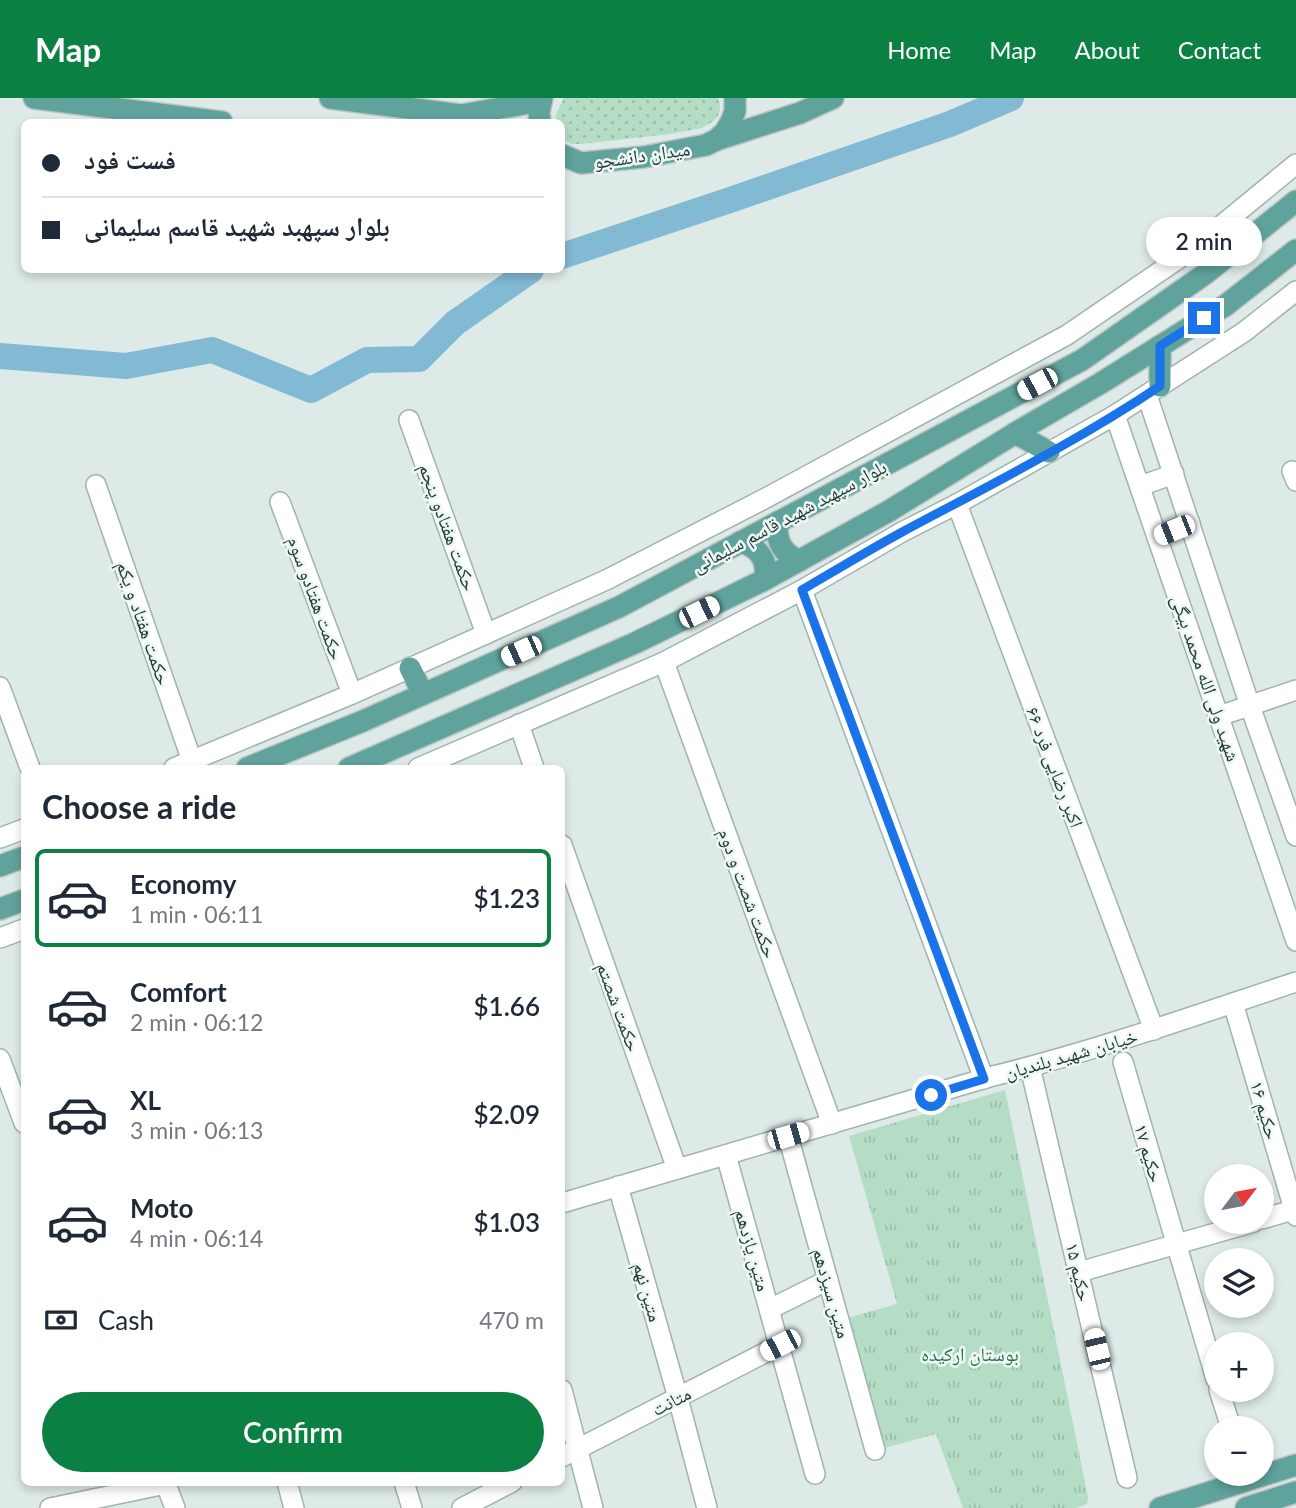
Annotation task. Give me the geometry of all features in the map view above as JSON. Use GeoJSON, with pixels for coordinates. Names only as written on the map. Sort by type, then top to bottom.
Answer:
{"type":"FeatureCollection","features":[{"type":"Feature","properties":{"kind":"main road"},"geometry":{"type":"LineString","coordinates":[[34,98],[198,119]]}},
{"type":"Feature","properties":{"kind":"main road"},"geometry":{"type":"LineString","coordinates":[[330,98],[461,115],[541,99],[540,119]]}},
{"type":"Feature","properties":{"kind":"main road","name":"میدان دانشجو"},"geometry":{"type":"LineString","coordinates":[[565,158],[581,163],[644,157],[706,145],[725,132],[735,111],[735,98]]}},
{"type":"Feature","properties":{"kind":"main road"},"geometry":{"type":"LineString","coordinates":[[716,140],[800,113],[833,98]]}},
{"type":"Feature","properties":{"kind":"main road","name":"بلوار سپهبد شهید قاسم سلیمانی"},"geometry":{"type":"LineString","coordinates":[[254,765],[363,721],[619,607],[1082,360],[1205,274],[1296,201]]}},
{"type":"Feature","properties":{"kind":"main road"},"geometry":{"type":"LineString","coordinates":[[377,763],[764,580],[889,511],[1226,305],[1296,250]]}},
{"type":"Feature","properties":{"kind":"main road"},"geometry":{"type":"LineString","coordinates":[[1153,391],[1160,346]]}},
{"type":"Feature","properties":{"kind":"main road"},"geometry":{"type":"LineString","coordinates":[[1015,433],[1049,452]]}},
{"type":"Feature","properties":{"kind":"main road"},"geometry":{"type":"LineString","coordinates":[[778,522],[781,545],[785,552],[799,561]]}},
{"type":"Feature","properties":{"kind":"main road"},"geometry":{"type":"LineString","coordinates":[[740,542],[761,555],[765,568],[764,580]]}},
{"type":"Feature","properties":{"kind":"main road"},"geometry":{"type":"LineString","coordinates":[[410,668],[423,694]]}},
{"type":"Feature","properties":{"kind":"main road"},"geometry":{"type":"LineString","coordinates":[[0,866],[21,858]]}},
{"type":"Feature","properties":{"kind":"main road"},"geometry":{"type":"LineString","coordinates":[[0,909],[21,901]]}},
{"type":"Feature","properties":{"kind":"main road"},"geometry":{"type":"LineString","coordinates":[[1160,1508],[1296,1465]]}},
{"type":"Feature","properties":{"kind":"main road"},"geometry":{"type":"LineString","coordinates":[[1246,1508],[1296,1492]]}},
{"type":"Feature","properties":{"kind":"street"},"geometry":{"type":"LineString","coordinates":[[183,764],[352,694],[607,580],[726,520],[1067,334],[1190,251],[1296,164]]}},
{"type":"Feature","properties":{"kind":"street"},"geometry":{"type":"LineString","coordinates":[[425,765],[664,662],[802,590],[1115,415],[1244,332],[1296,291]]}},
{"type":"Feature","properties":{"kind":"street","name":"شهید ولی الله محمد بیگی"},"geometry":{"type":"LineString","coordinates":[[1153,391],[1174,474],[1296,836]]}},
{"type":"Feature","properties":{"kind":"street","name":"شهید ولی الله محمد بیگی"},"geometry":{"type":"LineString","coordinates":[[1115,415],[1296,942]]}},
{"type":"Feature","properties":{"kind":"street","name":"حکمت هفتادو پنجم"},"geometry":{"type":"LineString","coordinates":[[409,420],[486,634]]}},
{"type":"Feature","properties":{"kind":"street"},"geometry":{"type":"LineString","coordinates":[[1140,486],[1174,474]]}},
{"type":"Feature","properties":{"kind":"street","name":"حکمت هفتاد و یکم"},"geometry":{"type":"LineString","coordinates":[[96,485],[183,764]]}},
{"type":"Feature","properties":{"kind":"street","name":"حکمت هفتادو سوم"},"geometry":{"type":"LineString","coordinates":[[281,502],[352,694]]}},
{"type":"Feature","properties":{"kind":"street","name":"۶۶ اکبر رضایی فرد"},"geometry":{"type":"LineString","coordinates":[[957,504],[1154,1030]]}},
{"type":"Feature","properties":{"kind":"street"},"geometry":{"type":"LineString","coordinates":[[1157,537],[1190,523]]}},
{"type":"Feature","properties":{"kind":"street"},"geometry":{"type":"LineString","coordinates":[[802,590],[984,1079]]}},
{"type":"Feature","properties":{"kind":"street","name":"حکمت شصت و دوم"},"geometry":{"type":"LineString","coordinates":[[664,662],[832,1124]]}},
{"type":"Feature","properties":{"kind":"street"},"geometry":{"type":"LineString","coordinates":[[0,687],[29,765]]}},
{"type":"Feature","properties":{"kind":"street"},"geometry":{"type":"LineString","coordinates":[[1219,716],[1296,690]]}},
{"type":"Feature","properties":{"kind":"street"},"geometry":{"type":"LineString","coordinates":[[519,724],[533,765]]}},
{"type":"Feature","properties":{"kind":"street"},"geometry":{"type":"LineString","coordinates":[[0,838],[21,830]]}},
{"type":"Feature","properties":{"kind":"street","name":"حکمت شصتم"},"geometry":{"type":"LineString","coordinates":[[565,853],[677,1169]]}},
{"type":"Feature","properties":{"kind":"street"},"geometry":{"type":"LineString","coordinates":[[0,938],[21,930]]}},
{"type":"Feature","properties":{"kind":"street","name":"خیابان شهید بلندیان"},"geometry":{"type":"LineString","coordinates":[[565,1202],[1154,1030],[1296,982]]}},
{"type":"Feature","properties":{"kind":"street","name":"حکیم ۱۶"},"geometry":{"type":"LineString","coordinates":[[1233,1003],[1295,1212]]}},
{"type":"Feature","properties":{"kind":"street"},"geometry":{"type":"LineString","coordinates":[[0,1059],[21,1115]]}},
{"type":"Feature","properties":{"kind":"street","name":"حکیم ۱۷"},"geometry":{"type":"LineString","coordinates":[[1123,1062],[1204,1338]]}},
{"type":"Feature","properties":{"kind":"street","name":"حکیم ۱۵"},"geometry":{"type":"LineString","coordinates":[[1030,1067],[1126,1478]]}},
{"type":"Feature","properties":{"kind":"street","name":"متین سیزدهم"},"geometry":{"type":"LineString","coordinates":[[788,1136],[875,1450]]}},
{"type":"Feature","properties":{"kind":"street","name":"متین یازدهم"},"geometry":{"type":"LineString","coordinates":[[726,1155],[816,1474]]}},
{"type":"Feature","properties":{"kind":"street","name":"متین نهم"},"geometry":{"type":"LineString","coordinates":[[618,1186],[707,1508]]}},
{"type":"Feature","properties":{"kind":"street"},"geometry":{"type":"LineString","coordinates":[[1274,1216],[1295,1212]]}},
{"type":"Feature","properties":{"kind":"street"},"geometry":{"type":"LineString","coordinates":[[1079,1272],[1211,1234]]}},
{"type":"Feature","properties":{"kind":"street"},"geometry":{"type":"LineString","coordinates":[[770,1309],[828,1280]]}},
{"type":"Feature","properties":{"kind":"street","name":"متانت"},"geometry":{"type":"LineString","coordinates":[[570,1453],[780,1345]]}},
{"type":"Feature","properties":{"kind":"street"},"geometry":{"type":"LineString","coordinates":[[565,1414],[570,1453],[593,1508]]}},
{"type":"Feature","properties":{"kind":"street"},"geometry":{"type":"LineString","coordinates":[[50,1508],[151,1486]]}},
{"type":"Feature","properties":{"kind":"street"},"geometry":{"type":"LineString","coordinates":[[166,1486],[176,1508]]}},
{"type":"Feature","properties":{"kind":"street"},"geometry":{"type":"LineString","coordinates":[[288,1486],[294,1508]]}},
{"type":"Feature","properties":{"kind":"street"},"geometry":{"type":"LineString","coordinates":[[405,1486],[412,1508]]}},
{"type":"Feature","properties":{"kind":"street"},"geometry":{"type":"LineString","coordinates":[[472,1500],[503,1486]]}},
{"type":"Feature","properties":{"kind":"green space"},"geometry":{"type":"Polygon","coordinates":[[[564,98],[718,98],[720,104],[715,120],[702,128],[582,144],[565,140],[565,119],[556,119],[564,98]]]}},
{"type":"Feature","properties":{"kind":"green space","name":"بوستان ارکیده"},"geometry":{"type":"Polygon","coordinates":[[[1005,1090],[1088,1497],[1087,1504],[1076,1508],[963,1508],[936,1434],[881,1449],[847,1318],[897,1304],[849,1136],[1005,1090]]]}},
{"type":"Feature","properties":{"kind":"waterway"},"geometry":{"type":"LineString","coordinates":[[565,255],[950,124],[1011,98]]}},
{"type":"Feature","properties":{"kind":"waterway"},"geometry":{"type":"LineString","coordinates":[[0,356],[126,366],[212,350],[311,390],[367,360],[419,359],[455,323],[527,273]]}},
{"type":"Feature","properties":{"kind":"route"},"geometry":{"type":"LineString","coordinates":[[931,1095],[984,1079],[802,590],[1115,415],[1160,386],[1160,346],[1204,318]]}}]}
